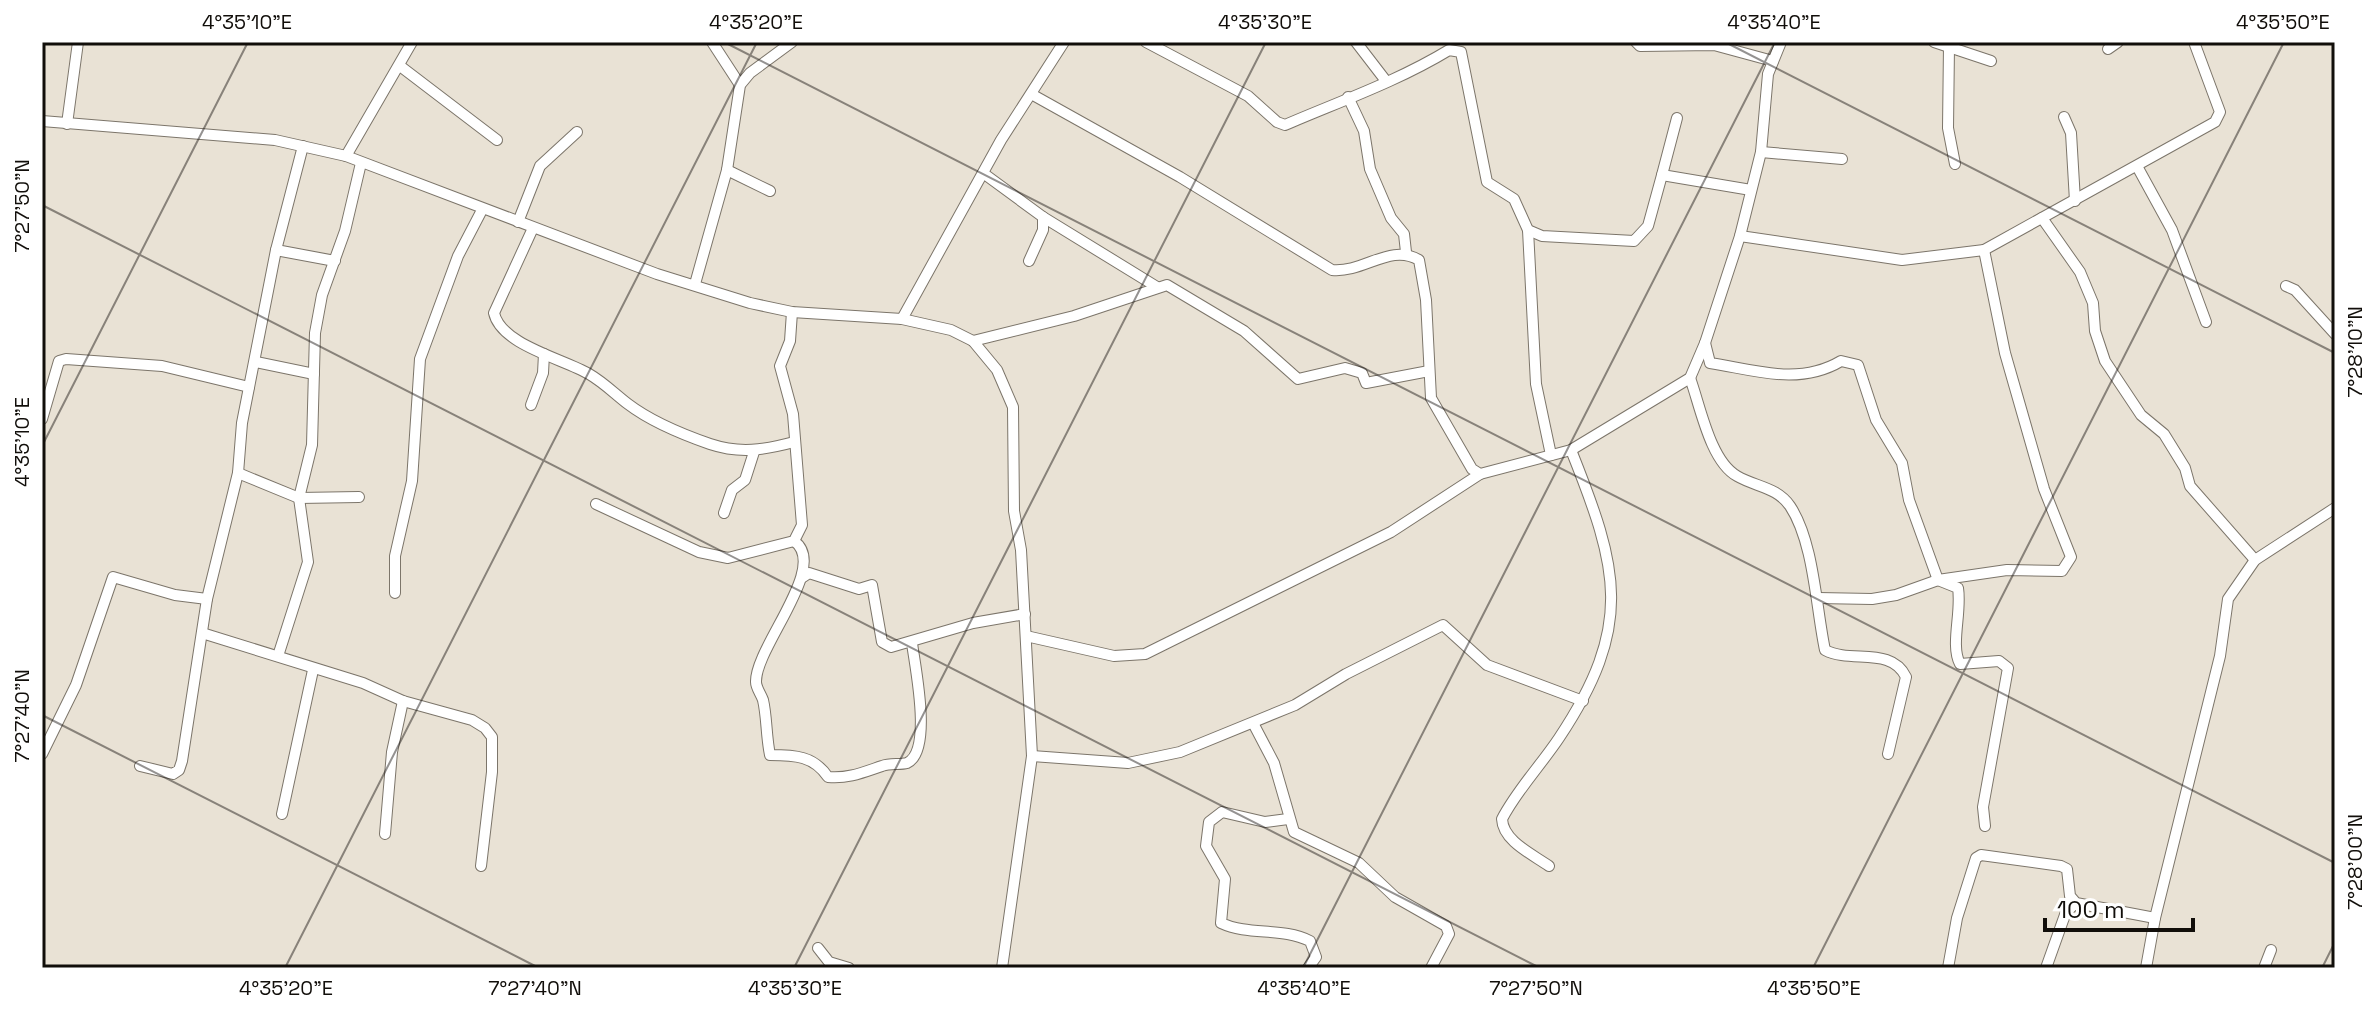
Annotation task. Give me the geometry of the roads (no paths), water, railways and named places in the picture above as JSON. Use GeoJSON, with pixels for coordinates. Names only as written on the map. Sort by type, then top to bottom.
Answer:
{"type":"FeatureCollection","features":[{"type":"Feature","properties":{"kind":"street"},"geometry":{"type":"LineString","coordinates":[[67,124],[78,42]]}},
{"type":"Feature","properties":{"kind":"street"},"geometry":{"type":"LineString","coordinates":[[346,156],[412,42]]}},
{"type":"Feature","properties":{"kind":"street"},"geometry":{"type":"LineString","coordinates":[[712,42],[740,85]]}},
{"type":"Feature","properties":{"kind":"street"},"geometry":{"type":"LineString","coordinates":[[695,284],[727,170],[740,85],[750,73],[792,42]]}},
{"type":"Feature","properties":{"kind":"street"},"geometry":{"type":"LineString","coordinates":[[902,319],[983,173],[1064,42]]}},
{"type":"Feature","properties":{"kind":"street"},"geometry":{"type":"LineString","coordinates":[[1146,42],[1248,96],[1277,122],[1285,125],[1386,81],[1405,77],[1449,50],[1461,52],[1487,182],[1514,199],[1528,230],[1536,384],[1551,455]]}},
{"type":"Feature","properties":{"kind":"street"},"geometry":{"type":"LineString","coordinates":[[1356,42],[1386,81]]}},
{"type":"Feature","properties":{"kind":"street"},"geometry":{"type":"LineString","coordinates":[[1636,42],[1640,46],[1714,45],[1773,61]]}},
{"type":"Feature","properties":{"kind":"street"},"geometry":{"type":"LineString","coordinates":[[1026,636],[1114,656],[1145,654],[1391,532],[1480,474],[1571,450],[1690,378],[1705,343],[1740,236],[1761,152],[1768,74],[1781,42]]}},
{"type":"Feature","properties":{"kind":"street"},"geometry":{"type":"LineString","coordinates":[[1934,42],[1991,61]]}},
{"type":"Feature","properties":{"kind":"street"},"geometry":{"type":"LineString","coordinates":[[1740,236],[1902,260],[1984,250],[2138,168],[2219,116],[2194,42]]}},
{"type":"Feature","properties":{"kind":"street"},"geometry":{"type":"LineString","coordinates":[[1949,46],[1948,128],[1955,164]]}},
{"type":"Feature","properties":{"kind":"street"},"geometry":{"type":"LineString","coordinates":[[400,66],[497,140]]}},
{"type":"Feature","properties":{"kind":"street"},"geometry":{"type":"LineString","coordinates":[[1033,95],[1180,177],[1332,270],[1357,268],[1393,253],[1406,252],[1419,260],[1423,278],[1431,398],[1472,469],[1480,474]]}},
{"type":"Feature","properties":{"kind":"street"},"geometry":{"type":"LineString","coordinates":[[1348,97],[1364,131],[1370,169],[1391,218],[1404,234],[1406,252]]}},
{"type":"Feature","properties":{"kind":"street"},"geometry":{"type":"LineString","coordinates":[[2064,117],[2071,133],[2075,201]]}},
{"type":"Feature","properties":{"kind":"street"},"geometry":{"type":"LineString","coordinates":[[1528,230],[1542,236],[1634,241],[1648,226],[1677,118]]}},
{"type":"Feature","properties":{"kind":"street"},"geometry":{"type":"LineString","coordinates":[[42,121],[133,131],[191,131],[303,146],[346,156],[482,210],[750,303],[792,312],[902,319],[951,330],[973,341],[997,370],[1013,407],[1014,511],[1025,614],[1032,756],[1002,968]]}},
{"type":"Feature","properties":{"kind":"street"},"geometry":{"type":"LineString","coordinates":[[518,222],[540,166],[577,132]]}},
{"type":"Feature","properties":{"kind":"street"},"geometry":{"type":"LineString","coordinates":[[140,766],[173,774],[179,770],[207,599],[238,473],[242,423],[276,250],[303,146]]}},
{"type":"Feature","properties":{"kind":"street"},"geometry":{"type":"LineString","coordinates":[[1761,152],[1842,159]]}},
{"type":"Feature","properties":{"kind":"street"},"geometry":{"type":"LineString","coordinates":[[278,656],[308,562],[299,498],[312,445],[315,333],[322,295],[335,261],[361,163]]}},
{"type":"Feature","properties":{"kind":"street"},"geometry":{"type":"LineString","coordinates":[[2138,168],[2172,230],[2206,322]]}},
{"type":"Feature","properties":{"kind":"street"},"geometry":{"type":"LineString","coordinates":[[727,170],[770,191]]}},
{"type":"Feature","properties":{"kind":"street"},"geometry":{"type":"LineString","coordinates":[[983,173],[1043,217],[1157,287]]}},
{"type":"Feature","properties":{"kind":"street"},"geometry":{"type":"LineString","coordinates":[[1662,175],[1751,190]]}},
{"type":"Feature","properties":{"kind":"street"},"geometry":{"type":"LineString","coordinates":[[395,593],[395,556],[412,481],[420,359],[458,256],[482,210]]}},
{"type":"Feature","properties":{"kind":"street"},"geometry":{"type":"LineString","coordinates":[[1029,261],[1043,230],[1043,217]]}},
{"type":"Feature","properties":{"kind":"street"},"geometry":{"type":"LineString","coordinates":[[2042,218],[2080,272],[2093,303],[2095,331],[2105,361],[2141,415],[2164,434],[2199,498],[2255,560]]}},
{"type":"Feature","properties":{"kind":"street"},"geometry":{"type":"LineString","coordinates":[[533,228],[494,313],[496,321],[506,332],[544,354],[587,372],[630,406],[711,444],[754,452],[794,442]]}},
{"type":"Feature","properties":{"kind":"street"},"geometry":{"type":"LineString","coordinates":[[276,250],[335,261]]}},
{"type":"Feature","properties":{"kind":"street"},"geometry":{"type":"LineString","coordinates":[[1818,598],[1872,599],[1896,595],[1938,580],[2007,570],[2062,571],[2071,557],[2044,489],[2005,353],[1984,250]]}},
{"type":"Feature","properties":{"kind":"street"},"geometry":{"type":"LineString","coordinates":[[973,341],[1074,316],[1167,285],[1244,331],[1298,379],[1345,368],[1362,373],[1366,383],[1429,371]]}},
{"type":"Feature","properties":{"kind":"street"},"geometry":{"type":"LineString","coordinates":[[2286,286],[2295,290],[2335,334]]}},
{"type":"Feature","properties":{"kind":"street"},"geometry":{"type":"LineString","coordinates":[[596,504],[699,552],[728,558],[794,541],[802,525],[793,414],[780,366],[790,341],[792,312]]}},
{"type":"Feature","properties":{"kind":"street"},"geometry":{"type":"LineString","coordinates":[[1705,343],[1710,363],[1788,377],[1827,370],[1841,361],[1858,365],[1876,420],[1902,463],[1909,500],[1938,580],[1958,588],[1961,608],[1954,654],[1960,664],[1999,661],[2008,668],[1983,807],[1985,826]]}},
{"type":"Feature","properties":{"kind":"street"},"geometry":{"type":"LineString","coordinates":[[531,405],[543,373],[544,354]]}},
{"type":"Feature","properties":{"kind":"street"},"geometry":{"type":"LineString","coordinates":[[42,419],[54,371],[59,361],[66,359],[162,366],[249,387]]}},
{"type":"Feature","properties":{"kind":"street"},"geometry":{"type":"LineString","coordinates":[[256,362],[314,374]]}},
{"type":"Feature","properties":{"kind":"street"},"geometry":{"type":"LineString","coordinates":[[1690,378],[1699,413],[1723,463],[1736,476],[1778,493],[1788,503],[1801,529],[1818,598],[1825,650],[1835,655],[1890,660],[1906,677],[1888,754]]}},
{"type":"Feature","properties":{"kind":"street"},"geometry":{"type":"LineString","coordinates":[[1549,866],[1508,836],[1502,829],[1502,819],[1590,689],[1608,627],[1612,587],[1607,544],[1571,450]]}},
{"type":"Feature","properties":{"kind":"street"},"geometry":{"type":"LineString","coordinates":[[724,513],[732,490],[745,480],[754,452]]}},
{"type":"Feature","properties":{"kind":"street"},"geometry":{"type":"LineString","coordinates":[[238,473],[299,498],[359,497]]}},
{"type":"Feature","properties":{"kind":"street"},"geometry":{"type":"LineString","coordinates":[[2146,968],[2155,918],[2207,713],[2228,599],[2237,581],[2255,560],[2335,508]]}},
{"type":"Feature","properties":{"kind":"street"},"geometry":{"type":"LineString","coordinates":[[794,541],[805,559],[803,577],[768,641],[756,682],[764,702],[764,730],[770,755],[810,759],[820,765],[828,777],[841,778],[889,764],[907,763],[915,755],[921,739],[912,643]]}},
{"type":"Feature","properties":{"kind":"street"},"geometry":{"type":"LineString","coordinates":[[803,577],[809,573],[859,589],[872,585],[882,642],[891,647],[973,623],[1025,614]]}},
{"type":"Feature","properties":{"kind":"street"},"geometry":{"type":"LineString","coordinates":[[42,754],[76,685],[113,577],[175,595],[207,599]]}},
{"type":"Feature","properties":{"kind":"street"},"geometry":{"type":"LineString","coordinates":[[1032,756],[1128,763],[1180,752],[1253,723],[1443,625],[1487,665],[1583,701]]}},
{"type":"Feature","properties":{"kind":"street"},"geometry":{"type":"LineString","coordinates":[[202,633],[313,670],[363,683],[403,701],[472,720],[492,737],[492,772],[481,866]]}},
{"type":"Feature","properties":{"kind":"street"},"geometry":{"type":"LineString","coordinates":[[282,814],[313,670]]}},
{"type":"Feature","properties":{"kind":"street"},"geometry":{"type":"LineString","coordinates":[[385,834],[392,752],[403,701]]}},
{"type":"Feature","properties":{"kind":"street"},"geometry":{"type":"LineString","coordinates":[[1253,723],[1285,792],[1288,819],[1294,832],[1359,863],[1395,897],[1446,926],[1449,934],[1431,968]]}},
{"type":"Feature","properties":{"kind":"street"},"geometry":{"type":"LineString","coordinates":[[1288,819],[1265,822],[1222,812],[1209,822],[1206,846],[1225,879],[1221,923],[1235,930],[1282,934],[1310,941],[1316,957],[1308,968]]}},
{"type":"Feature","properties":{"kind":"street"},"geometry":{"type":"LineString","coordinates":[[1948,968],[1957,918],[1976,858],[1981,855],[2067,869],[2070,896],[2076,903],[2155,918]]}},
{"type":"Feature","properties":{"kind":"street"},"geometry":{"type":"LineString","coordinates":[[2046,968],[2066,912],[2076,903]]}},
{"type":"Feature","properties":{"kind":"street"},"geometry":{"type":"LineString","coordinates":[[818,948],[829,962],[849,968]]}},
{"type":"Feature","properties":{"kind":"street"},"geometry":{"type":"LineString","coordinates":[[2264,968],[2271,950]]}}]}
